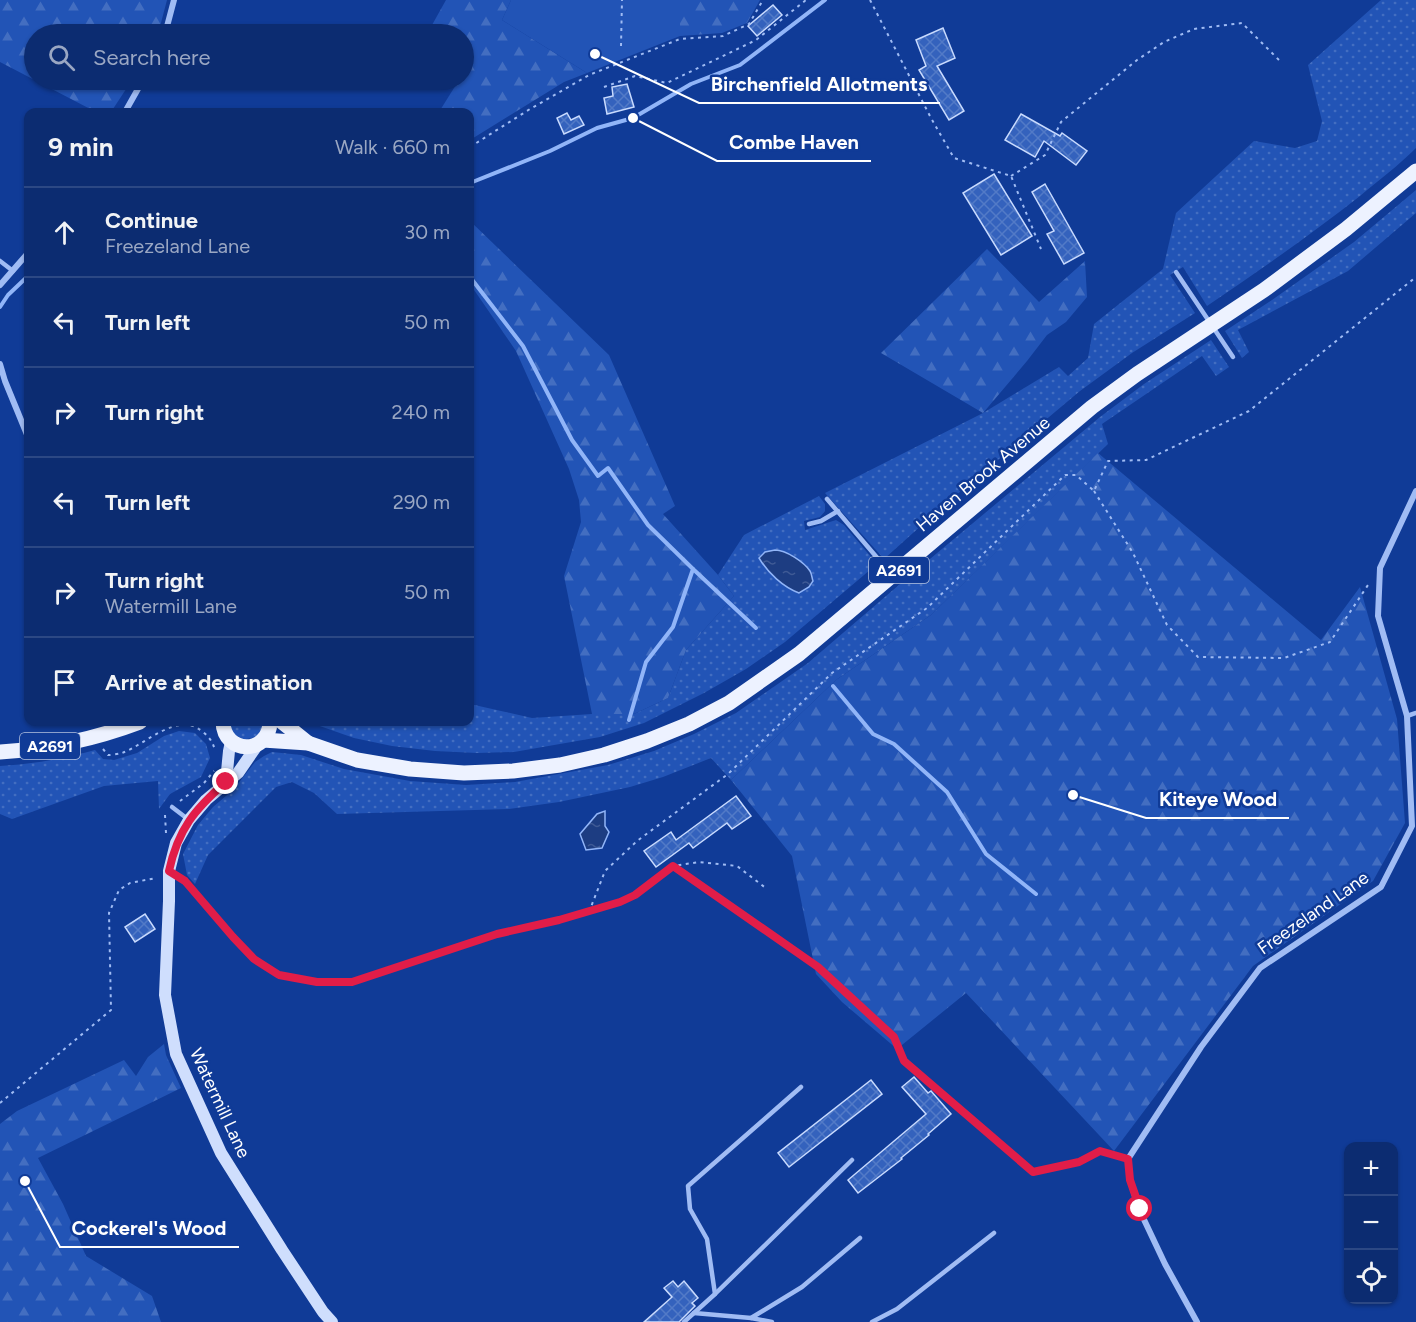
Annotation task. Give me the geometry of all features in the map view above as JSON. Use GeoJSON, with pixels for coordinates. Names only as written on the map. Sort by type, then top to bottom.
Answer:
{"type":"FeatureCollection","features":[{"type":"Feature","properties":{"kind":"main road","name":"Haven Brook Avenue"},"geometry":{"type":"LineString","coordinates":[[287,726],[308,742],[357,760],[410,769],[464,773],[513,771],[560,765],[604,755],[689,724],[729,703],[799,654],[1092,407],[1137,374],[1263,290],[1346,229],[1416,171]]}},
{"type":"Feature","properties":{"kind":"main road","name":"A2691"},"geometry":{"type":"LineString","coordinates":[[0,752],[89,739],[129,726]]}},
{"type":"Feature","properties":{"kind":"main road"},"geometry":{"type":"LineString","coordinates":[[260,742],[267,735],[269,726]]}},
{"type":"Feature","properties":{"kind":"main road","name":"Haven Brook Avenue"},"geometry":{"type":"LineString","coordinates":[[226,731],[244,747],[260,742],[308,742]]}},
{"type":"Feature","properties":{"kind":"street"},"geometry":{"type":"LineString","coordinates":[[168,24],[174,0]]}},
{"type":"Feature","properties":{"kind":"street"},"geometry":{"type":"LineString","coordinates":[[127,108],[137,90]]}},
{"type":"Feature","properties":{"kind":"street"},"geometry":{"type":"LineString","coordinates":[[0,285],[24,258]]}},
{"type":"Feature","properties":{"kind":"street"},"geometry":{"type":"LineString","coordinates":[[0,364],[24,427]]}},
{"type":"Feature","properties":{"kind":"street","name":"Freezeland Lane"},"geometry":{"type":"LineString","coordinates":[[1128,1159],[1201,1047],[1260,968],[1381,886],[1412,826],[1407,716],[1378,616],[1380,568],[1416,491]]}},
{"type":"Feature","properties":{"kind":"street"},"geometry":{"type":"LineString","coordinates":[[226,731],[229,751],[226,782]]}},
{"type":"Feature","properties":{"kind":"street","name":"Watermill Lane"},"geometry":{"type":"LineString","coordinates":[[260,742],[238,772],[206,800],[189,820],[176,843],[169,871],[165,995],[176,1054],[221,1154],[282,1250],[332,1322]]}},
{"type":"Feature","properties":{"kind":"street"},"geometry":{"type":"LineString","coordinates":[[1128,1159],[1130,1180],[1140,1209],[1197,1322]]}},
{"type":"Feature","properties":{"kind":"lane"},"geometry":{"type":"LineString","coordinates":[[0,261],[13,271]]}},
{"type":"Feature","properties":{"kind":"lane"},"geometry":{"type":"LineString","coordinates":[[1176,272],[1233,357]]}},
{"type":"Feature","properties":{"kind":"lane"},"geometry":{"type":"LineString","coordinates":[[827,498],[893,576]]}},
{"type":"Feature","properties":{"kind":"lane"},"geometry":{"type":"LineString","coordinates":[[810,524],[838,511]]}},
{"type":"Feature","properties":{"kind":"lane"},"geometry":{"type":"LineString","coordinates":[[1407,716],[1416,713]]}},
{"type":"Feature","properties":{"kind":"lane"},"geometry":{"type":"LineString","coordinates":[[172,807],[189,820]]}},
{"type":"Feature","properties":{"kind":"lane"},"geometry":{"type":"LineString","coordinates":[[715,1294],[707,1239],[690,1209],[688,1186],[801,1087]]}},
{"type":"Feature","properties":{"kind":"lane"},"geometry":{"type":"LineString","coordinates":[[684,1322],[852,1160]]}},
{"type":"Feature","properties":{"kind":"lane"},"geometry":{"type":"LineString","coordinates":[[872,1322],[897,1309],[994,1233]]}},
{"type":"Feature","properties":{"kind":"lane"},"geometry":{"type":"LineString","coordinates":[[752,1318],[802,1287],[860,1238]]}},
{"type":"Feature","properties":{"kind":"lane"},"geometry":{"type":"LineString","coordinates":[[694,1313],[772,1322]]}},
{"type":"Feature","properties":{"kind":"path"},"geometry":{"type":"LineString","coordinates":[[621,46],[622,0]]}},
{"type":"Feature","properties":{"kind":"path"},"geometry":{"type":"LineString","coordinates":[[474,144],[589,75],[680,39],[723,36],[749,24],[763,0]]}},
{"type":"Feature","properties":{"kind":"path"},"geometry":{"type":"LineString","coordinates":[[604,87],[635,76],[667,83],[756,40],[806,0]]}},
{"type":"Feature","properties":{"kind":"path"},"geometry":{"type":"LineString","coordinates":[[870,0],[954,158],[1011,176],[1045,155],[1061,122],[1137,60],[1164,42],[1194,29],[1242,23],[1280,61]]}},
{"type":"Feature","properties":{"kind":"path"},"geometry":{"type":"LineString","coordinates":[[1011,176],[1041,249]]}},
{"type":"Feature","properties":{"kind":"path"},"geometry":{"type":"LineString","coordinates":[[1094,491],[1108,461],[1146,460],[1249,411],[1416,277]]}},
{"type":"Feature","properties":{"kind":"path"},"geometry":{"type":"LineString","coordinates":[[589,912],[605,871],[638,841],[728,774],[832,673],[927,608],[1065,475],[1076,475],[1094,491],[1133,553],[1167,625],[1198,657],[1284,657],[1330,642],[1380,568]]}},
{"type":"Feature","properties":{"kind":"path"},"geometry":{"type":"LineString","coordinates":[[102,746],[108,755],[121,753],[162,730],[175,726]]}},
{"type":"Feature","properties":{"kind":"path"},"geometry":{"type":"LineString","coordinates":[[188,726],[197,727],[212,741],[217,756]]}},
{"type":"Feature","properties":{"kind":"path"},"geometry":{"type":"LineString","coordinates":[[172,807],[204,783],[214,770]]}},
{"type":"Feature","properties":{"kind":"path"},"geometry":{"type":"LineString","coordinates":[[0,1103],[111,1010],[109,913],[119,891],[130,883],[160,878],[169,871],[185,881],[254,959],[279,975],[317,982],[352,982],[497,934],[589,912],[620,902],[635,895],[673,866],[699,862],[737,866],[767,889]]}},
{"type":"Feature","properties":{"kind":"path"},"geometry":{"type":"LineString","coordinates":[[673,866],[818,967],[894,1037],[904,1061],[1033,1172],[1079,1162],[1100,1151],[1128,1159]]}},
{"type":"Feature","properties":{"kind":"green space"},"geometry":{"type":"Polygon","coordinates":[[[0,0],[167,0],[161,24],[24,24],[24,75],[0,62],[0,0]]]}},
{"type":"Feature","properties":{"kind":"green space"},"geometry":{"type":"Polygon","coordinates":[[[446,0],[511,0],[502,20],[587,73],[564,82],[474,138],[474,108],[442,108],[453,90],[474,90],[474,24],[433,24],[446,0]]]}},
{"type":"Feature","properties":{"kind":"green space"},"geometry":{"type":"Polygon","coordinates":[[[511,0],[680,0],[680,36],[587,73],[502,20],[511,0]]]}},
{"type":"Feature","properties":{"kind":"green space"},"geometry":{"type":"Polygon","coordinates":[[[680,0],[760,0],[747,23],[722,33],[680,36],[680,0]]]}},
{"type":"Feature","properties":{"kind":"green space"},"geometry":{"type":"Polygon","coordinates":[[[1381,0],[1416,0],[1416,148],[1341,210],[1207,306],[1183,267],[1170,275],[1195,313],[1132,353],[1080,391],[884,559],[825,493],[983,413],[1059,367],[1068,376],[1088,358],[1094,324],[1163,269],[1176,213],[1254,141],[1295,148],[1317,141],[1322,121],[1308,65],[1381,0]]]}},
{"type":"Feature","properties":{"kind":"green space"},"geometry":{"type":"Polygon","coordinates":[[[54,90],[125,90],[114,108],[88,108],[54,90]]]}},
{"type":"Feature","properties":{"kind":"green space"},"geometry":{"type":"Polygon","coordinates":[[[1416,190],[1416,213],[1348,271],[1238,330],[1249,352],[1242,358],[1225,331],[1354,242],[1416,190]]]}},
{"type":"Feature","properties":{"kind":"green space"},"geometry":{"type":"Polygon","coordinates":[[[474,225],[609,355],[675,506],[663,514],[734,596],[686,650],[668,698],[634,714],[592,714],[564,576],[581,522],[579,500],[569,469],[516,351],[474,290],[474,225]]]}},
{"type":"Feature","properties":{"kind":"green space"},"geometry":{"type":"Polygon","coordinates":[[[987,249],[1039,302],[1085,261],[1087,297],[1066,322],[1047,335],[983,413],[881,353],[987,249]]]}},
{"type":"Feature","properties":{"kind":"green space"},"geometry":{"type":"Polygon","coordinates":[[[1211,340],[1229,367],[1216,376],[1202,356],[1102,424],[1108,444],[931,615],[836,680],[731,780],[711,758],[630,787],[559,802],[509,809],[337,814],[314,793],[292,782],[276,787],[208,855],[195,884],[187,875],[183,854],[198,825],[213,807],[233,790],[255,762],[272,752],[301,755],[344,769],[410,781],[466,785],[515,782],[608,765],[654,751],[736,713],[808,663],[1100,417],[1144,384],[1211,340]]]}},
{"type":"Feature","properties":{"kind":"green space"},"geometry":{"type":"Polygon","coordinates":[[[1098,453],[1321,640],[1360,587],[1397,719],[1405,823],[1373,881],[1253,966],[1114,1151],[966,993],[897,1049],[842,1002],[816,974],[792,856],[731,780],[836,680],[931,615],[1098,453]]]}},
{"type":"Feature","properties":{"kind":"green space"},"geometry":{"type":"Polygon","coordinates":[[[819,496],[825,504],[825,511],[820,517],[804,521],[805,530],[836,520],[844,525],[877,564],[785,642],[746,669],[644,723],[600,737],[514,752],[477,753],[392,746],[354,738],[320,726],[474,726],[474,705],[532,718],[634,714],[668,698],[686,650],[734,596],[718,575],[744,535],[819,496]]]}},
{"type":"Feature","properties":{"kind":"green space"},"geometry":{"type":"Polygon","coordinates":[[[230,726],[264,726],[258,737],[241,740],[231,733],[230,726]]]}},
{"type":"Feature","properties":{"kind":"green space"},"geometry":{"type":"Polygon","coordinates":[[[179,731],[195,733],[206,744],[210,758],[201,777],[170,794],[159,809],[158,781],[104,786],[12,819],[0,814],[0,766],[48,761],[95,750],[103,759],[114,760],[137,753],[164,736],[179,731]]]}},
{"type":"Feature","properties":{"kind":"green space"},"geometry":{"type":"Polygon","coordinates":[[[164,1044],[166,1055],[181,1088],[38,1158],[63,1204],[86,1256],[152,1296],[161,1322],[0,1322],[0,1124],[17,1111],[124,1060],[136,1076],[148,1057],[164,1044]]]}},
{"type":"Feature","properties":{"kind":"water"},"geometry":{"type":"Polygon","coordinates":[[[775,550],[799,560],[811,572],[813,581],[809,587],[799,593],[771,574],[759,558],[765,552],[775,550]]]}},
{"type":"Feature","properties":{"kind":"water"},"geometry":{"type":"Polygon","coordinates":[[[605,811],[605,826],[609,832],[602,848],[586,850],[580,834],[597,814],[605,811]]]}},
{"type":"Feature","properties":{"kind":"building"},"geometry":{"type":"Polygon","coordinates":[[[773,5],[782,15],[757,36],[748,26],[773,5]]]}},
{"type":"Feature","properties":{"kind":"building"},"geometry":{"type":"Polygon","coordinates":[[[943,28],[955,58],[937,66],[964,111],[949,120],[919,70],[926,66],[916,40],[943,28]]]}},
{"type":"Feature","properties":{"kind":"building"},"geometry":{"type":"Polygon","coordinates":[[[627,84],[634,107],[607,114],[604,98],[613,96],[612,87],[627,84]]]}},
{"type":"Feature","properties":{"kind":"building"},"geometry":{"type":"Polygon","coordinates":[[[567,113],[571,120],[579,116],[584,125],[564,134],[557,118],[567,113]]]}},
{"type":"Feature","properties":{"kind":"building"},"geometry":{"type":"Polygon","coordinates":[[[1021,114],[1060,136],[1062,133],[1087,151],[1076,165],[1044,141],[1035,157],[1005,140],[1021,114]]]}},
{"type":"Feature","properties":{"kind":"building"},"geometry":{"type":"Polygon","coordinates":[[[994,174],[1032,236],[1001,255],[963,193],[994,174]]]}},
{"type":"Feature","properties":{"kind":"building"},"geometry":{"type":"Polygon","coordinates":[[[1045,184],[1084,253],[1064,264],[1047,234],[1054,231],[1032,192],[1045,184]]]}},
{"type":"Feature","properties":{"kind":"building"},"geometry":{"type":"Polygon","coordinates":[[[736,796],[751,816],[732,829],[727,823],[693,848],[689,843],[656,867],[644,851],[671,832],[676,840],[736,796]]]}},
{"type":"Feature","properties":{"kind":"building"},"geometry":{"type":"Polygon","coordinates":[[[145,914],[155,929],[135,942],[125,927],[145,914]]]}},
{"type":"Feature","properties":{"kind":"building"},"geometry":{"type":"Polygon","coordinates":[[[914,1077],[928,1093],[931,1091],[951,1114],[902,1159],[858,1193],[848,1180],[926,1114],[902,1087],[914,1077]]]}},
{"type":"Feature","properties":{"kind":"building"},"geometry":{"type":"Polygon","coordinates":[[[871,1080],[882,1094],[789,1167],[778,1153],[871,1080]]]}},
{"type":"Feature","properties":{"kind":"building"},"geometry":{"type":"Polygon","coordinates":[[[673,1281],[678,1287],[684,1281],[698,1298],[692,1303],[695,1306],[679,1322],[644,1322],[672,1297],[664,1288],[673,1281]]]}},
{"type":"Feature","properties":{"kind":"waterway"},"geometry":{"type":"LineString","coordinates":[[474,181],[550,151],[597,128],[633,118],[691,84],[740,65],[825,0]]}},
{"type":"Feature","properties":{"kind":"waterway"},"geometry":{"type":"LineString","coordinates":[[0,307],[8,295],[24,280]]}},
{"type":"Feature","properties":{"kind":"waterway"},"geometry":{"type":"LineString","coordinates":[[474,282],[523,346],[572,440],[598,476],[608,468],[648,525],[693,569],[673,627],[646,662],[629,720]]}},
{"type":"Feature","properties":{"kind":"waterway"},"geometry":{"type":"LineString","coordinates":[[693,569],[756,628]]}},
{"type":"Feature","properties":{"kind":"waterway"},"geometry":{"type":"LineString","coordinates":[[833,686],[873,734],[894,744],[947,792],[986,854],[1036,894]]}},
{"type":"Feature","properties":{"kind":"place","name":"Birchenfield Allotments"},"geometry":{"type":"Point","coordinates":[595,54]}},
{"type":"Feature","properties":{"kind":"place","name":"Combe Haven"},"geometry":{"type":"Point","coordinates":[633,118]}},
{"type":"Feature","properties":{"kind":"place","name":"Kiteye Wood"},"geometry":{"type":"Point","coordinates":[1073,795]}},
{"type":"Feature","properties":{"kind":"place","name":"Cockerel's Wood"},"geometry":{"type":"Point","coordinates":[25,1181]}},
{"type":"Feature","properties":{"kind":"route"},"geometry":{"type":"LineString","coordinates":[[226,782],[189,820],[176,843],[169,871],[185,881],[254,959],[279,975],[317,982],[352,982],[497,934],[559,920],[620,902],[635,895],[673,866],[818,967],[894,1037],[904,1061],[1033,1172],[1079,1162],[1100,1151],[1128,1159],[1130,1180],[1140,1209]]}}]}
